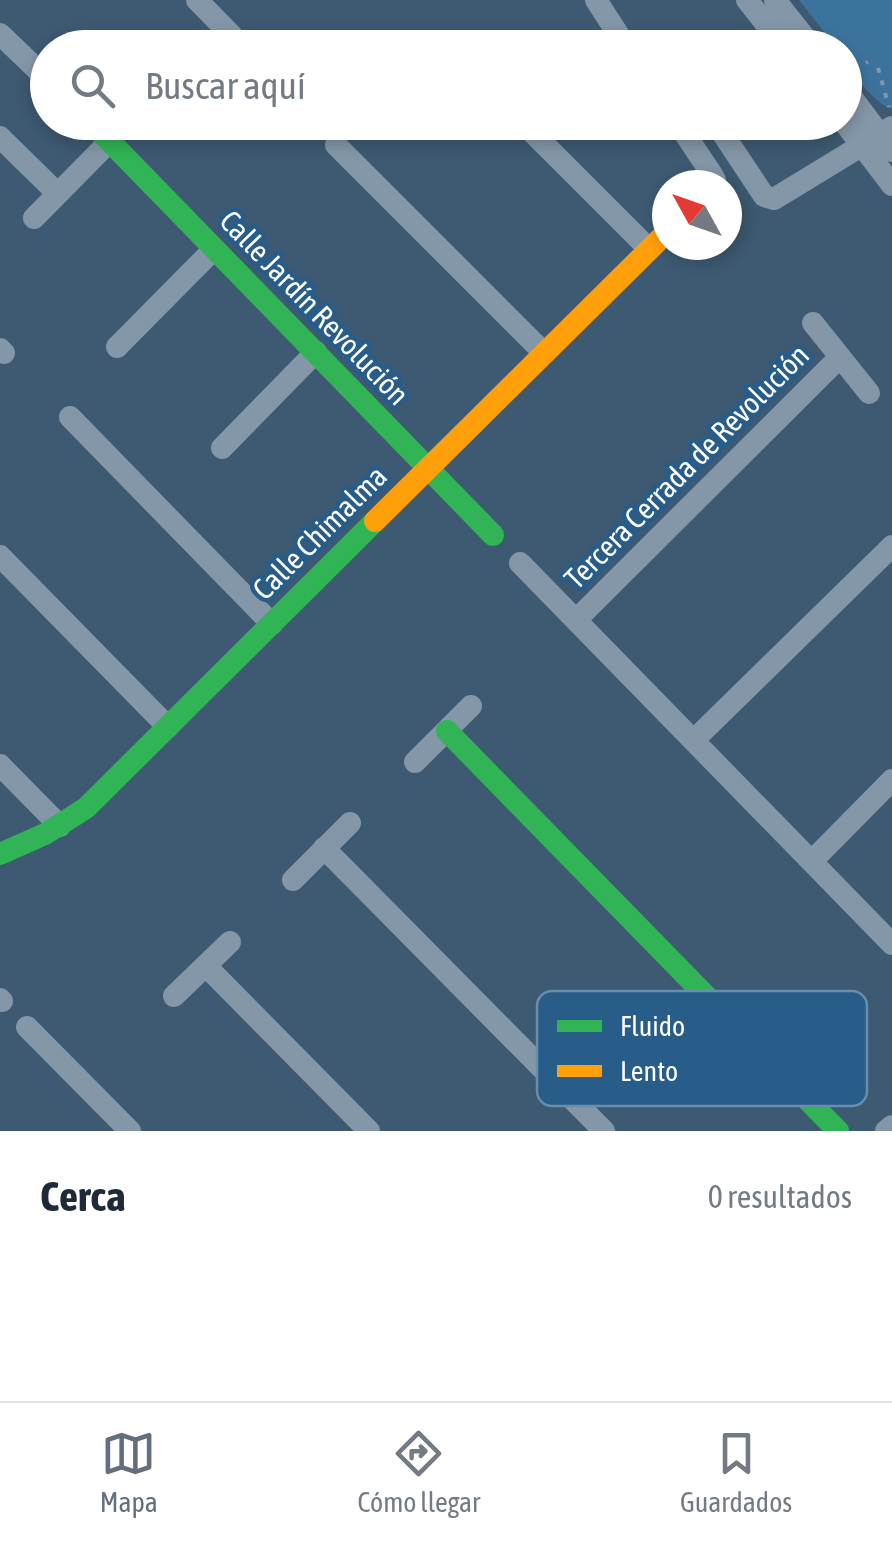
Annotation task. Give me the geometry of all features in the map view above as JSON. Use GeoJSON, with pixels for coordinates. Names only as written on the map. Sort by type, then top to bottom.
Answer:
{"type":"FeatureCollection","features":[{"type":"Feature","properties":{"kind":"street"},"geometry":{"type":"LineString","coordinates":[[197,0],[226,30]]}},
{"type":"Feature","properties":{"kind":"street"},"geometry":{"type":"LineString","coordinates":[[596,0],[615,30]]}},
{"type":"Feature","properties":{"kind":"street"},"geometry":{"type":"LineString","coordinates":[[746,0],[770,30]]}},
{"type":"Feature","properties":{"kind":"street"},"geometry":{"type":"LineString","coordinates":[[775,0],[799,30]]}},
{"type":"Feature","properties":{"kind":"street"},"geometry":{"type":"LineString","coordinates":[[0,34],[30,63]]}},
{"type":"Feature","properties":{"kind":"street"},"geometry":{"type":"LineString","coordinates":[[862,109],[883,135],[892,185]]}},
{"type":"Feature","properties":{"kind":"street"},"geometry":{"type":"LineString","coordinates":[[727,140],[764,196],[774,200],[883,135]]}},
{"type":"Feature","properties":{"kind":"street"},"geometry":{"type":"LineString","coordinates":[[0,137],[57,193]]}},
{"type":"Feature","properties":{"kind":"street"},"geometry":{"type":"LineString","coordinates":[[540,140],[649,249]]}},
{"type":"Feature","properties":{"kind":"street"},"geometry":{"type":"LineString","coordinates":[[688,140],[706,170]]}},
{"type":"Feature","properties":{"kind":"street"},"geometry":{"type":"LineString","coordinates":[[34,218],[110,141]]}},
{"type":"Feature","properties":{"kind":"street","name":"Calle Jardín Revolución"},"geometry":{"type":"LineString","coordinates":[[110,141],[493,535]]}},
{"type":"Feature","properties":{"kind":"street"},"geometry":{"type":"LineString","coordinates":[[336,145],[544,353]]}},
{"type":"Feature","properties":{"kind":"street","name":"Calle Chimalma"},"geometry":{"type":"LineString","coordinates":[[0,854],[60,826],[86,808],[652,246]]}},
{"type":"Feature","properties":{"kind":"street"},"geometry":{"type":"LineString","coordinates":[[117,346],[214,249]]}},
{"type":"Feature","properties":{"kind":"street","name":"Tercera Cerrada de Revolución"},"geometry":{"type":"LineString","coordinates":[[813,323],[870,393]]}},
{"type":"Feature","properties":{"kind":"street"},"geometry":{"type":"LineString","coordinates":[[222,448],[316,352]]}},
{"type":"Feature","properties":{"kind":"street","name":"Tercera Cerrada de Revolución"},"geometry":{"type":"LineString","coordinates":[[576,620],[840,357]]}},
{"type":"Feature","properties":{"kind":"street"},"geometry":{"type":"LineString","coordinates":[[70,417],[272,624]]}},
{"type":"Feature","properties":{"kind":"street"},"geometry":{"type":"LineString","coordinates":[[695,739],[892,546]]}},
{"type":"Feature","properties":{"kind":"street"},"geometry":{"type":"LineString","coordinates":[[0,556],[168,726]]}},
{"type":"Feature","properties":{"kind":"street"},"geometry":{"type":"LineString","coordinates":[[520,562],[892,944]]}},
{"type":"Feature","properties":{"kind":"street"},"geometry":{"type":"LineString","coordinates":[[415,762],[471,706]]}},
{"type":"Feature","properties":{"kind":"street"},"geometry":{"type":"LineString","coordinates":[[447,731],[701,991]]}},
{"type":"Feature","properties":{"kind":"street"},"geometry":{"type":"LineString","coordinates":[[0,765],[60,826]]}},
{"type":"Feature","properties":{"kind":"street"},"geometry":{"type":"LineString","coordinates":[[812,861],[892,780]]}},
{"type":"Feature","properties":{"kind":"street"},"geometry":{"type":"LineString","coordinates":[[293,880],[350,823]]}},
{"type":"Feature","properties":{"kind":"street"},"geometry":{"type":"LineString","coordinates":[[324,848],[537,1063]]}},
{"type":"Feature","properties":{"kind":"street"},"geometry":{"type":"LineString","coordinates":[[174,996],[230,942]]}},
{"type":"Feature","properties":{"kind":"street"},"geometry":{"type":"LineString","coordinates":[[206,966],[369,1131]]}},
{"type":"Feature","properties":{"kind":"street"},"geometry":{"type":"LineString","coordinates":[[27,1027],[130,1131]]}},
{"type":"Feature","properties":{"kind":"street"},"geometry":{"type":"LineString","coordinates":[[579,1106],[604,1131]]}},
{"type":"Feature","properties":{"kind":"street"},"geometry":{"type":"LineString","coordinates":[[814,1106],[838,1131]]}},
{"type":"Feature","properties":{"kind":"street"},"geometry":{"type":"LineString","coordinates":[[886,1131],[892,1126]]}},
{"type":"Feature","properties":{"kind":"path"},"geometry":{"type":"LineString","coordinates":[[878,68],[883,135]]}},
{"type":"Feature","properties":{"kind":"shaded area"},"geometry":{"type":"Polygon","coordinates":[[[799,0],[892,0],[892,109],[876,100],[862,84],[862,30],[823,30],[799,0]]]}},
{"type":"Feature","properties":{"kind":"traffic: fast"},"geometry":{"type":"LineString","coordinates":[[109,140],[493,535]]}},
{"type":"Feature","properties":{"kind":"traffic: fast"},"geometry":{"type":"LineString","coordinates":[[0,854],[45,834],[86,808],[375,521]]}},
{"type":"Feature","properties":{"kind":"traffic: fast"},"geometry":{"type":"LineString","coordinates":[[447,731],[701,991]]}},
{"type":"Feature","properties":{"kind":"traffic: fast"},"geometry":{"type":"LineString","coordinates":[[814,1106],[838,1131]]}},
{"type":"Feature","properties":{"kind":"traffic: slow"},"geometry":{"type":"LineString","coordinates":[[375,521],[652,247]]}}]}
